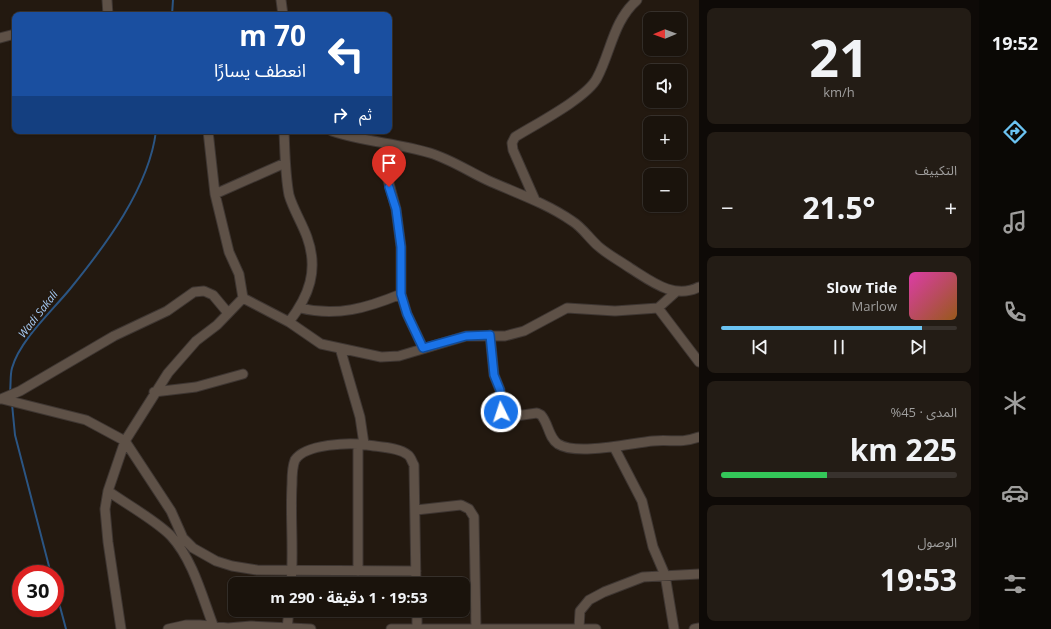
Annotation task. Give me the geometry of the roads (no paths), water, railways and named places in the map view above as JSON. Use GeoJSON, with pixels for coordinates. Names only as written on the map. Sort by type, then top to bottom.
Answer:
{"type":"FeatureCollection","features":[{"type":"Feature","properties":{"kind":"street"},"geometry":{"type":"LineString","coordinates":[[107,0],[109,12]]}},
{"type":"Feature","properties":{"kind":"street"},"geometry":{"type":"LineString","coordinates":[[281,0],[283,12]]}},
{"type":"Feature","properties":{"kind":"street"},"geometry":{"type":"LineString","coordinates":[[535,200],[513,150],[512,143],[515,137],[586,91],[596,80],[619,23],[637,0]]}},
{"type":"Feature","properties":{"kind":"street"},"geometry":{"type":"LineString","coordinates":[[0,38],[12,35]]}},
{"type":"Feature","properties":{"kind":"street"},"geometry":{"type":"LineString","coordinates":[[208,134],[215,194],[230,252],[240,274],[243,298]]}},
{"type":"Feature","properties":{"kind":"street"},"geometry":{"type":"LineString","coordinates":[[284,134],[285,163],[290,196],[308,238],[311,251],[311,281],[307,297],[289,322]]}},
{"type":"Feature","properties":{"kind":"street"},"geometry":{"type":"LineString","coordinates":[[341,134],[352,138],[431,153],[535,200],[573,221],[598,246],[655,284],[666,289],[677,291],[692,290],[699,287]]}},
{"type":"Feature","properties":{"kind":"street"},"geometry":{"type":"LineString","coordinates":[[388,144],[385,169],[396,209],[400,239],[401,294],[407,314],[423,348]]}},
{"type":"Feature","properties":{"kind":"street"},"geometry":{"type":"LineString","coordinates":[[215,194],[285,163]]}},
{"type":"Feature","properties":{"kind":"street"},"geometry":{"type":"LineString","coordinates":[[1,399],[20,391],[114,336],[167,311],[194,292],[204,291],[213,295],[228,313]]}},
{"type":"Feature","properties":{"kind":"street"},"geometry":{"type":"LineString","coordinates":[[243,298],[289,322],[321,344],[382,357],[399,356],[466,336],[505,336],[524,331],[567,308],[615,311],[658,308],[677,291]]}},
{"type":"Feature","properties":{"kind":"street"},"geometry":{"type":"LineString","coordinates":[[300,308],[318,313],[336,312],[375,305],[401,294]]}},
{"type":"Feature","properties":{"kind":"street"},"geometry":{"type":"LineString","coordinates":[[122,629],[108,542],[105,509],[108,491],[125,441],[154,392],[168,373],[196,342],[243,298]]}},
{"type":"Feature","properties":{"kind":"street"},"geometry":{"type":"LineString","coordinates":[[658,308],[699,362]]}},
{"type":"Feature","properties":{"kind":"street"},"geometry":{"type":"LineString","coordinates":[[490,335],[494,375],[500,390],[501,412],[504,416],[537,413],[541,415],[551,437],[559,444],[568,447],[614,447],[655,441],[686,442],[699,437]]}},
{"type":"Feature","properties":{"kind":"street"},"geometry":{"type":"LineString","coordinates":[[340,348],[360,417],[361,444],[358,571]]}},
{"type":"Feature","properties":{"kind":"street"},"geometry":{"type":"LineString","coordinates":[[154,392],[196,387],[243,374]]}},
{"type":"Feature","properties":{"kind":"street"},"geometry":{"type":"LineString","coordinates":[[1,399],[86,420],[125,441],[170,511],[183,538],[193,548],[216,561],[232,566],[258,570],[416,571]]}},
{"type":"Feature","properties":{"kind":"street"},"geometry":{"type":"LineString","coordinates":[[292,577],[291,502],[293,467],[295,460],[302,453],[311,449],[333,445],[361,444],[401,451],[409,455],[414,465],[416,577]]}},
{"type":"Feature","properties":{"kind":"street"},"geometry":{"type":"LineString","coordinates":[[614,447],[642,501],[653,547],[665,575],[674,629]]}},
{"type":"Feature","properties":{"kind":"street"},"geometry":{"type":"LineString","coordinates":[[108,491],[170,536],[180,547],[189,562],[213,625]]}},
{"type":"Feature","properties":{"kind":"street"},"geometry":{"type":"LineString","coordinates":[[416,510],[461,505],[469,508],[474,517],[476,629]]}},
{"type":"Feature","properties":{"kind":"street"},"geometry":{"type":"LineString","coordinates":[[180,547],[183,538]]}},
{"type":"Feature","properties":{"kind":"street"},"geometry":{"type":"LineString","coordinates":[[579,628],[580,611],[589,600],[604,592],[643,577],[699,574]]}},
{"type":"Feature","properties":{"kind":"street"},"geometry":{"type":"LineString","coordinates":[[287,628],[288,617]]}},
{"type":"Feature","properties":{"kind":"street"},"geometry":{"type":"LineString","coordinates":[[417,617],[417,628]]}},
{"type":"Feature","properties":{"kind":"street"},"geometry":{"type":"LineString","coordinates":[[169,629],[186,625],[213,625],[228,628],[251,626],[311,629]]}},
{"type":"Feature","properties":{"kind":"street"},"geometry":{"type":"LineString","coordinates":[[694,629],[699,628]]}},
{"type":"Feature","properties":{"kind":"street"},"geometry":{"type":"LineString","coordinates":[[392,629],[596,629]]}},
{"type":"Feature","properties":{"kind":"waterway","name":"Wadi Sakali"},"geometry":{"type":"LineString","coordinates":[[172,12],[173,0]]}},
{"type":"Feature","properties":{"kind":"waterway","name":"Wadi Sakali"},"geometry":{"type":"LineString","coordinates":[[10,392],[12,368],[16,357],[29,336],[70,289],[111,235],[124,215],[145,174],[152,152],[155,134]]}},
{"type":"Feature","properties":{"kind":"waterway","name":"Wadi Sakali"},"geometry":{"type":"LineString","coordinates":[[12,404],[15,435],[49,565]]}},
{"type":"Feature","properties":{"kind":"waterway","name":"Wadi Sakali"},"geometry":{"type":"LineString","coordinates":[[63,617],[66,629]]}}]}
